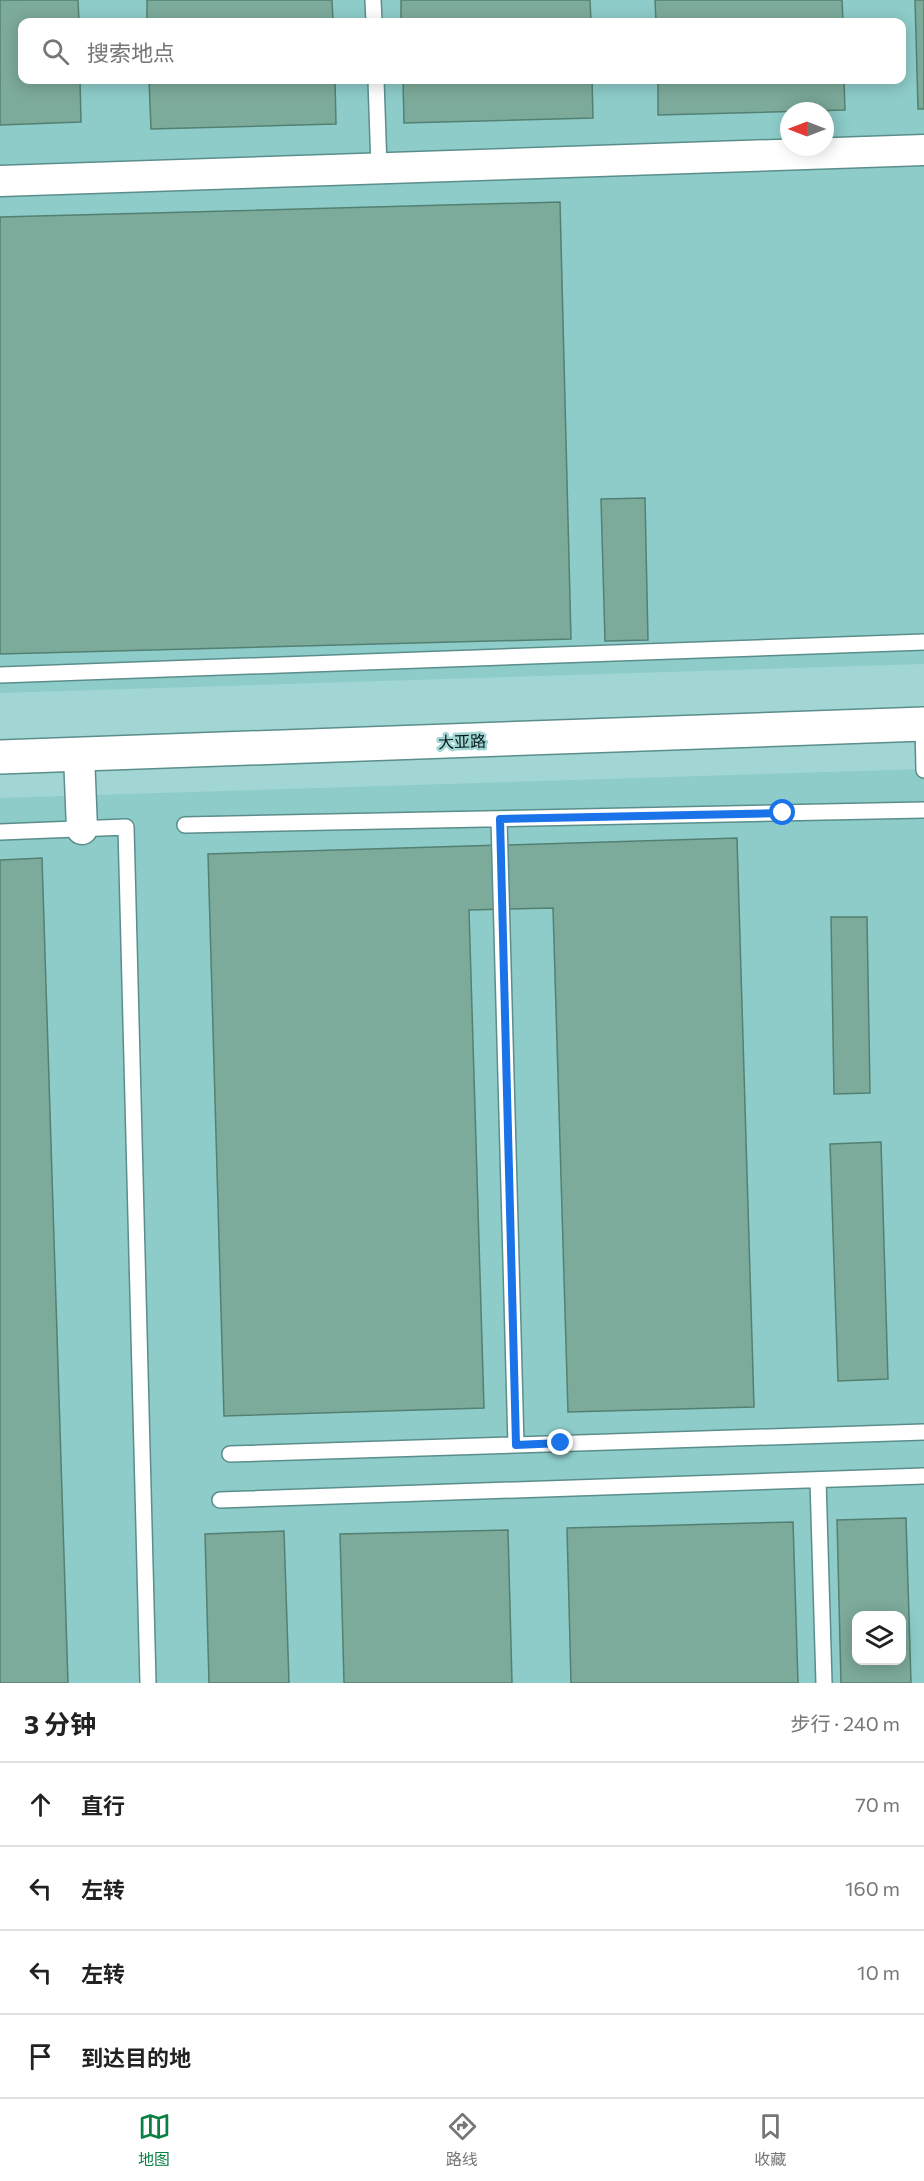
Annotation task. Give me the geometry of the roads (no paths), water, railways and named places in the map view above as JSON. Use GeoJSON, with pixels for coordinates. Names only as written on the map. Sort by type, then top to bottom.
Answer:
{"type":"FeatureCollection","features":[{"type":"Feature","properties":{"kind":"street"},"geometry":{"type":"LineString","coordinates":[[0,181],[924,150]]}},
{"type":"Feature","properties":{"kind":"street","name":"大亚路"},"geometry":{"type":"LineString","coordinates":[[0,757],[924,724]]}},
{"type":"Feature","properties":{"kind":"street"},"geometry":{"type":"LineString","coordinates":[[79,754],[82,829]]}},
{"type":"Feature","properties":{"kind":"lane"},"geometry":{"type":"LineString","coordinates":[[373,0],[374,18]]}},
{"type":"Feature","properties":{"kind":"lane"},"geometry":{"type":"LineString","coordinates":[[376,84],[379,168]]}},
{"type":"Feature","properties":{"kind":"lane"},"geometry":{"type":"LineString","coordinates":[[0,675],[924,642]]}},
{"type":"Feature","properties":{"kind":"lane"},"geometry":{"type":"LineString","coordinates":[[924,724],[924,770]]}},
{"type":"Feature","properties":{"kind":"lane"},"geometry":{"type":"LineString","coordinates":[[185,825],[924,810]]}},
{"type":"Feature","properties":{"kind":"lane"},"geometry":{"type":"LineString","coordinates":[[500,819],[516,1445]]}},
{"type":"Feature","properties":{"kind":"lane"},"geometry":{"type":"LineString","coordinates":[[0,832],[126,828],[148,1683]]}},
{"type":"Feature","properties":{"kind":"lane"},"geometry":{"type":"LineString","coordinates":[[231,1454],[924,1432]]}},
{"type":"Feature","properties":{"kind":"lane"},"geometry":{"type":"LineString","coordinates":[[220,1500],[924,1476]]}},
{"type":"Feature","properties":{"kind":"lane"},"geometry":{"type":"LineString","coordinates":[[818,1480],[824,1683]]}}]}
